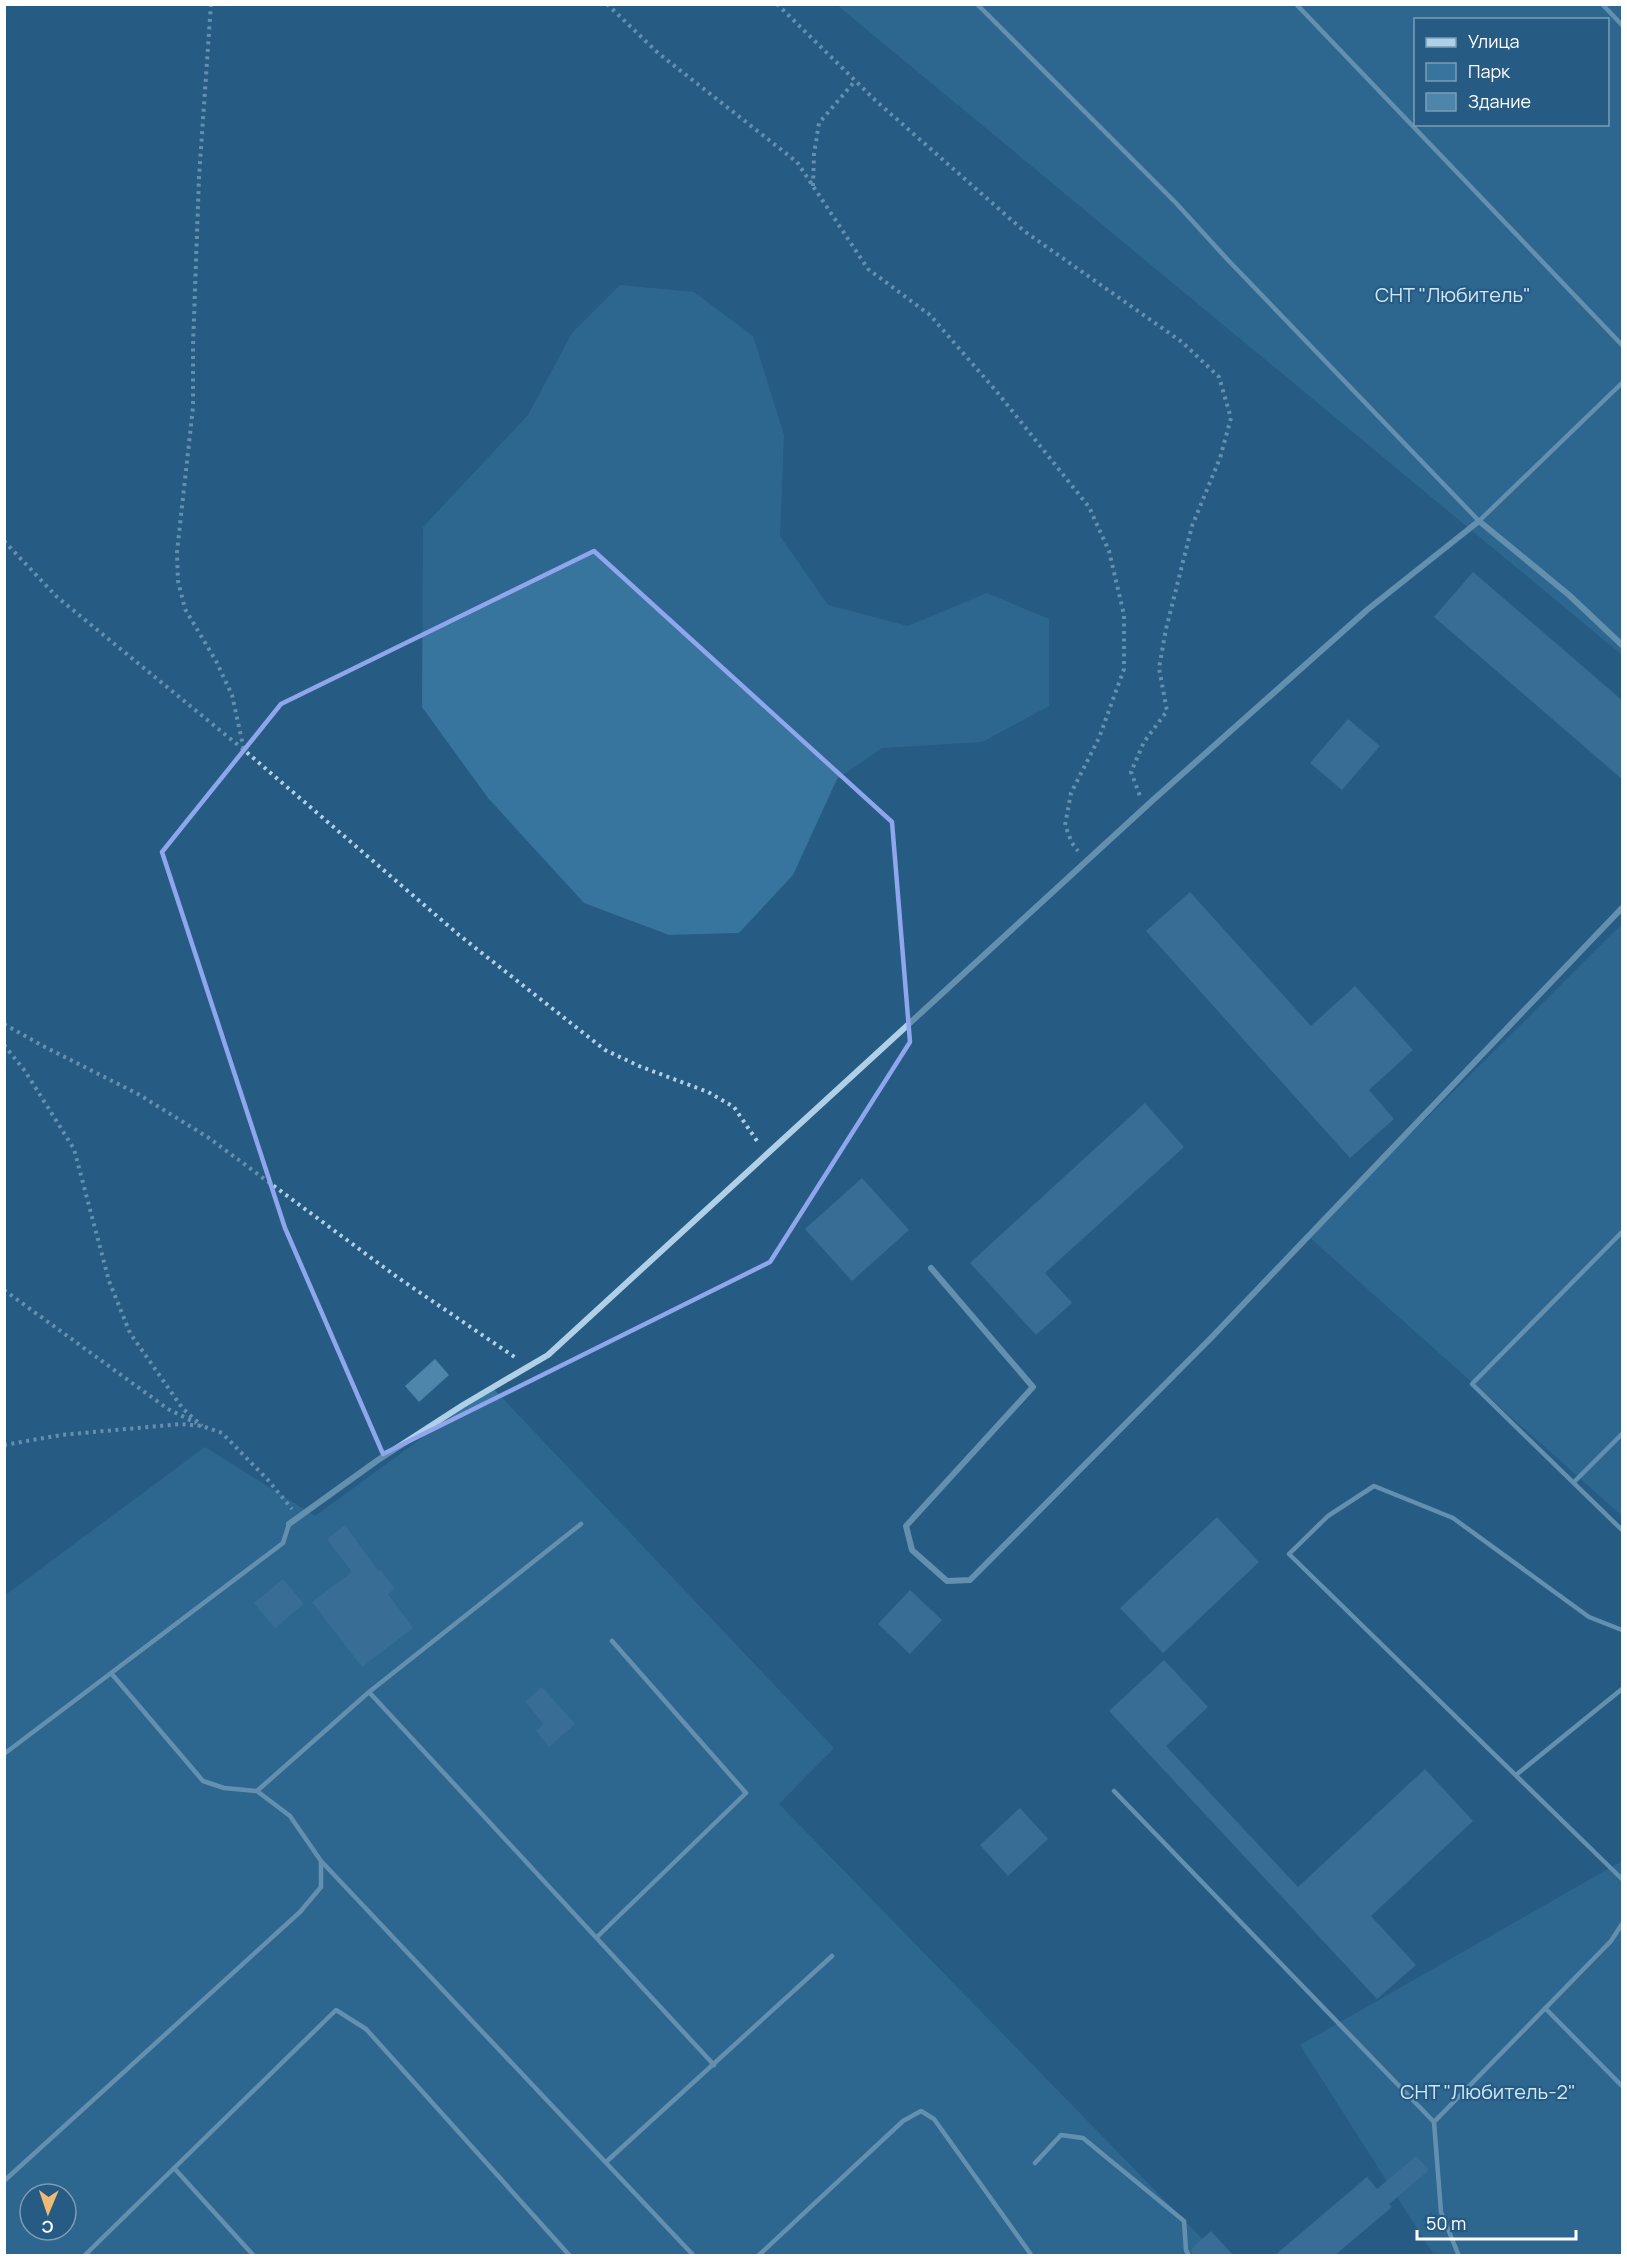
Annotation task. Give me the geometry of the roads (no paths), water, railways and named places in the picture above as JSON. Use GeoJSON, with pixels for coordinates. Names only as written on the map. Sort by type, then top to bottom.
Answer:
{"type":"FeatureCollection","features":[{"type":"Feature","properties":{"kind":"street"},"geometry":{"type":"LineString","coordinates":[[289,1524],[378,1460],[463,1405],[529,1367],[556,1347],[1144,808],[1367,610],[1479,521],[1569,595],[1623,645]]}},
{"type":"Feature","properties":{"kind":"street"},"geometry":{"type":"LineString","coordinates":[[931,1268],[1033,1387],[906,1526],[912,1551],[947,1581],[970,1580],[1210,1339],[1623,908]]}},
{"type":"Feature","properties":{"kind":"lane"},"geometry":{"type":"LineString","coordinates":[[977,4],[1176,203],[1479,521],[1623,383]]}},
{"type":"Feature","properties":{"kind":"lane"},"geometry":{"type":"LineString","coordinates":[[1296,4],[1623,345]]}},
{"type":"Feature","properties":{"kind":"lane"},"geometry":{"type":"LineString","coordinates":[[1602,4],[1623,25]]}},
{"type":"Feature","properties":{"kind":"lane"},"geometry":{"type":"LineString","coordinates":[[1623,1232],[1472,1384],[1623,1530]]}},
{"type":"Feature","properties":{"kind":"lane"},"geometry":{"type":"LineString","coordinates":[[1574,1482],[1623,1434]]}},
{"type":"Feature","properties":{"kind":"lane"},"geometry":{"type":"LineString","coordinates":[[1623,1630],[1589,1617],[1453,1518],[1374,1486],[1328,1516],[1289,1554],[1623,1879]]}},
{"type":"Feature","properties":{"kind":"lane"},"geometry":{"type":"LineString","coordinates":[[4,1754],[283,1543],[289,1524]]}},
{"type":"Feature","properties":{"kind":"lane"},"geometry":{"type":"LineString","coordinates":[[257,1791],[369,1692],[581,1524]]}},
{"type":"Feature","properties":{"kind":"lane"},"geometry":{"type":"LineString","coordinates":[[597,1937],[746,1793],[612,1641]]}},
{"type":"Feature","properties":{"kind":"lane"},"geometry":{"type":"LineString","coordinates":[[111,1673],[204,1781],[224,1788],[257,1791],[290,1816],[321,1861],[694,2256]]}},
{"type":"Feature","properties":{"kind":"lane"},"geometry":{"type":"LineString","coordinates":[[1516,1775],[1623,1689]]}},
{"type":"Feature","properties":{"kind":"lane"},"geometry":{"type":"LineString","coordinates":[[369,1692],[714,2065]]}},
{"type":"Feature","properties":{"kind":"lane"},"geometry":{"type":"LineString","coordinates":[[1114,1791],[1434,2122],[1441,2212],[1459,2256]]}},
{"type":"Feature","properties":{"kind":"lane"},"geometry":{"type":"LineString","coordinates":[[4,2181],[300,1912],[321,1887],[321,1861]]}},
{"type":"Feature","properties":{"kind":"lane"},"geometry":{"type":"LineString","coordinates":[[1434,2122],[1611,1941],[1623,1924]]}},
{"type":"Feature","properties":{"kind":"lane"},"geometry":{"type":"LineString","coordinates":[[606,2162],[832,1956]]}},
{"type":"Feature","properties":{"kind":"lane"},"geometry":{"type":"LineString","coordinates":[[1545,2008],[1623,2086]]}},
{"type":"Feature","properties":{"kind":"lane"},"geometry":{"type":"LineString","coordinates":[[84,2256],[336,2010],[366,2029],[570,2256]]}},
{"type":"Feature","properties":{"kind":"lane"},"geometry":{"type":"LineString","coordinates":[[758,2256],[903,2121],[921,2111],[934,2119],[1032,2256]]}},
{"type":"Feature","properties":{"kind":"lane"},"geometry":{"type":"LineString","coordinates":[[1035,2163],[1061,2135],[1083,2138],[1184,2221],[1186,2250],[1190,2256]]}},
{"type":"Feature","properties":{"kind":"lane"},"geometry":{"type":"LineString","coordinates":[[174,2168],[254,2256]]}},
{"type":"Feature","properties":{"kind":"lane"},"geometry":{"type":"LineString","coordinates":[[1022,2256],[1028,2250]]}},
{"type":"Feature","properties":{"kind":"park label","name":"СНТ \"Любитель\""},"geometry":{"type":"Point","coordinates":[1453,294]}},
{"type":"Feature","properties":{"kind":"park label","name":"СНТ \"Любитель-2\""},"geometry":{"type":"Point","coordinates":[1488,2091]}}]}
